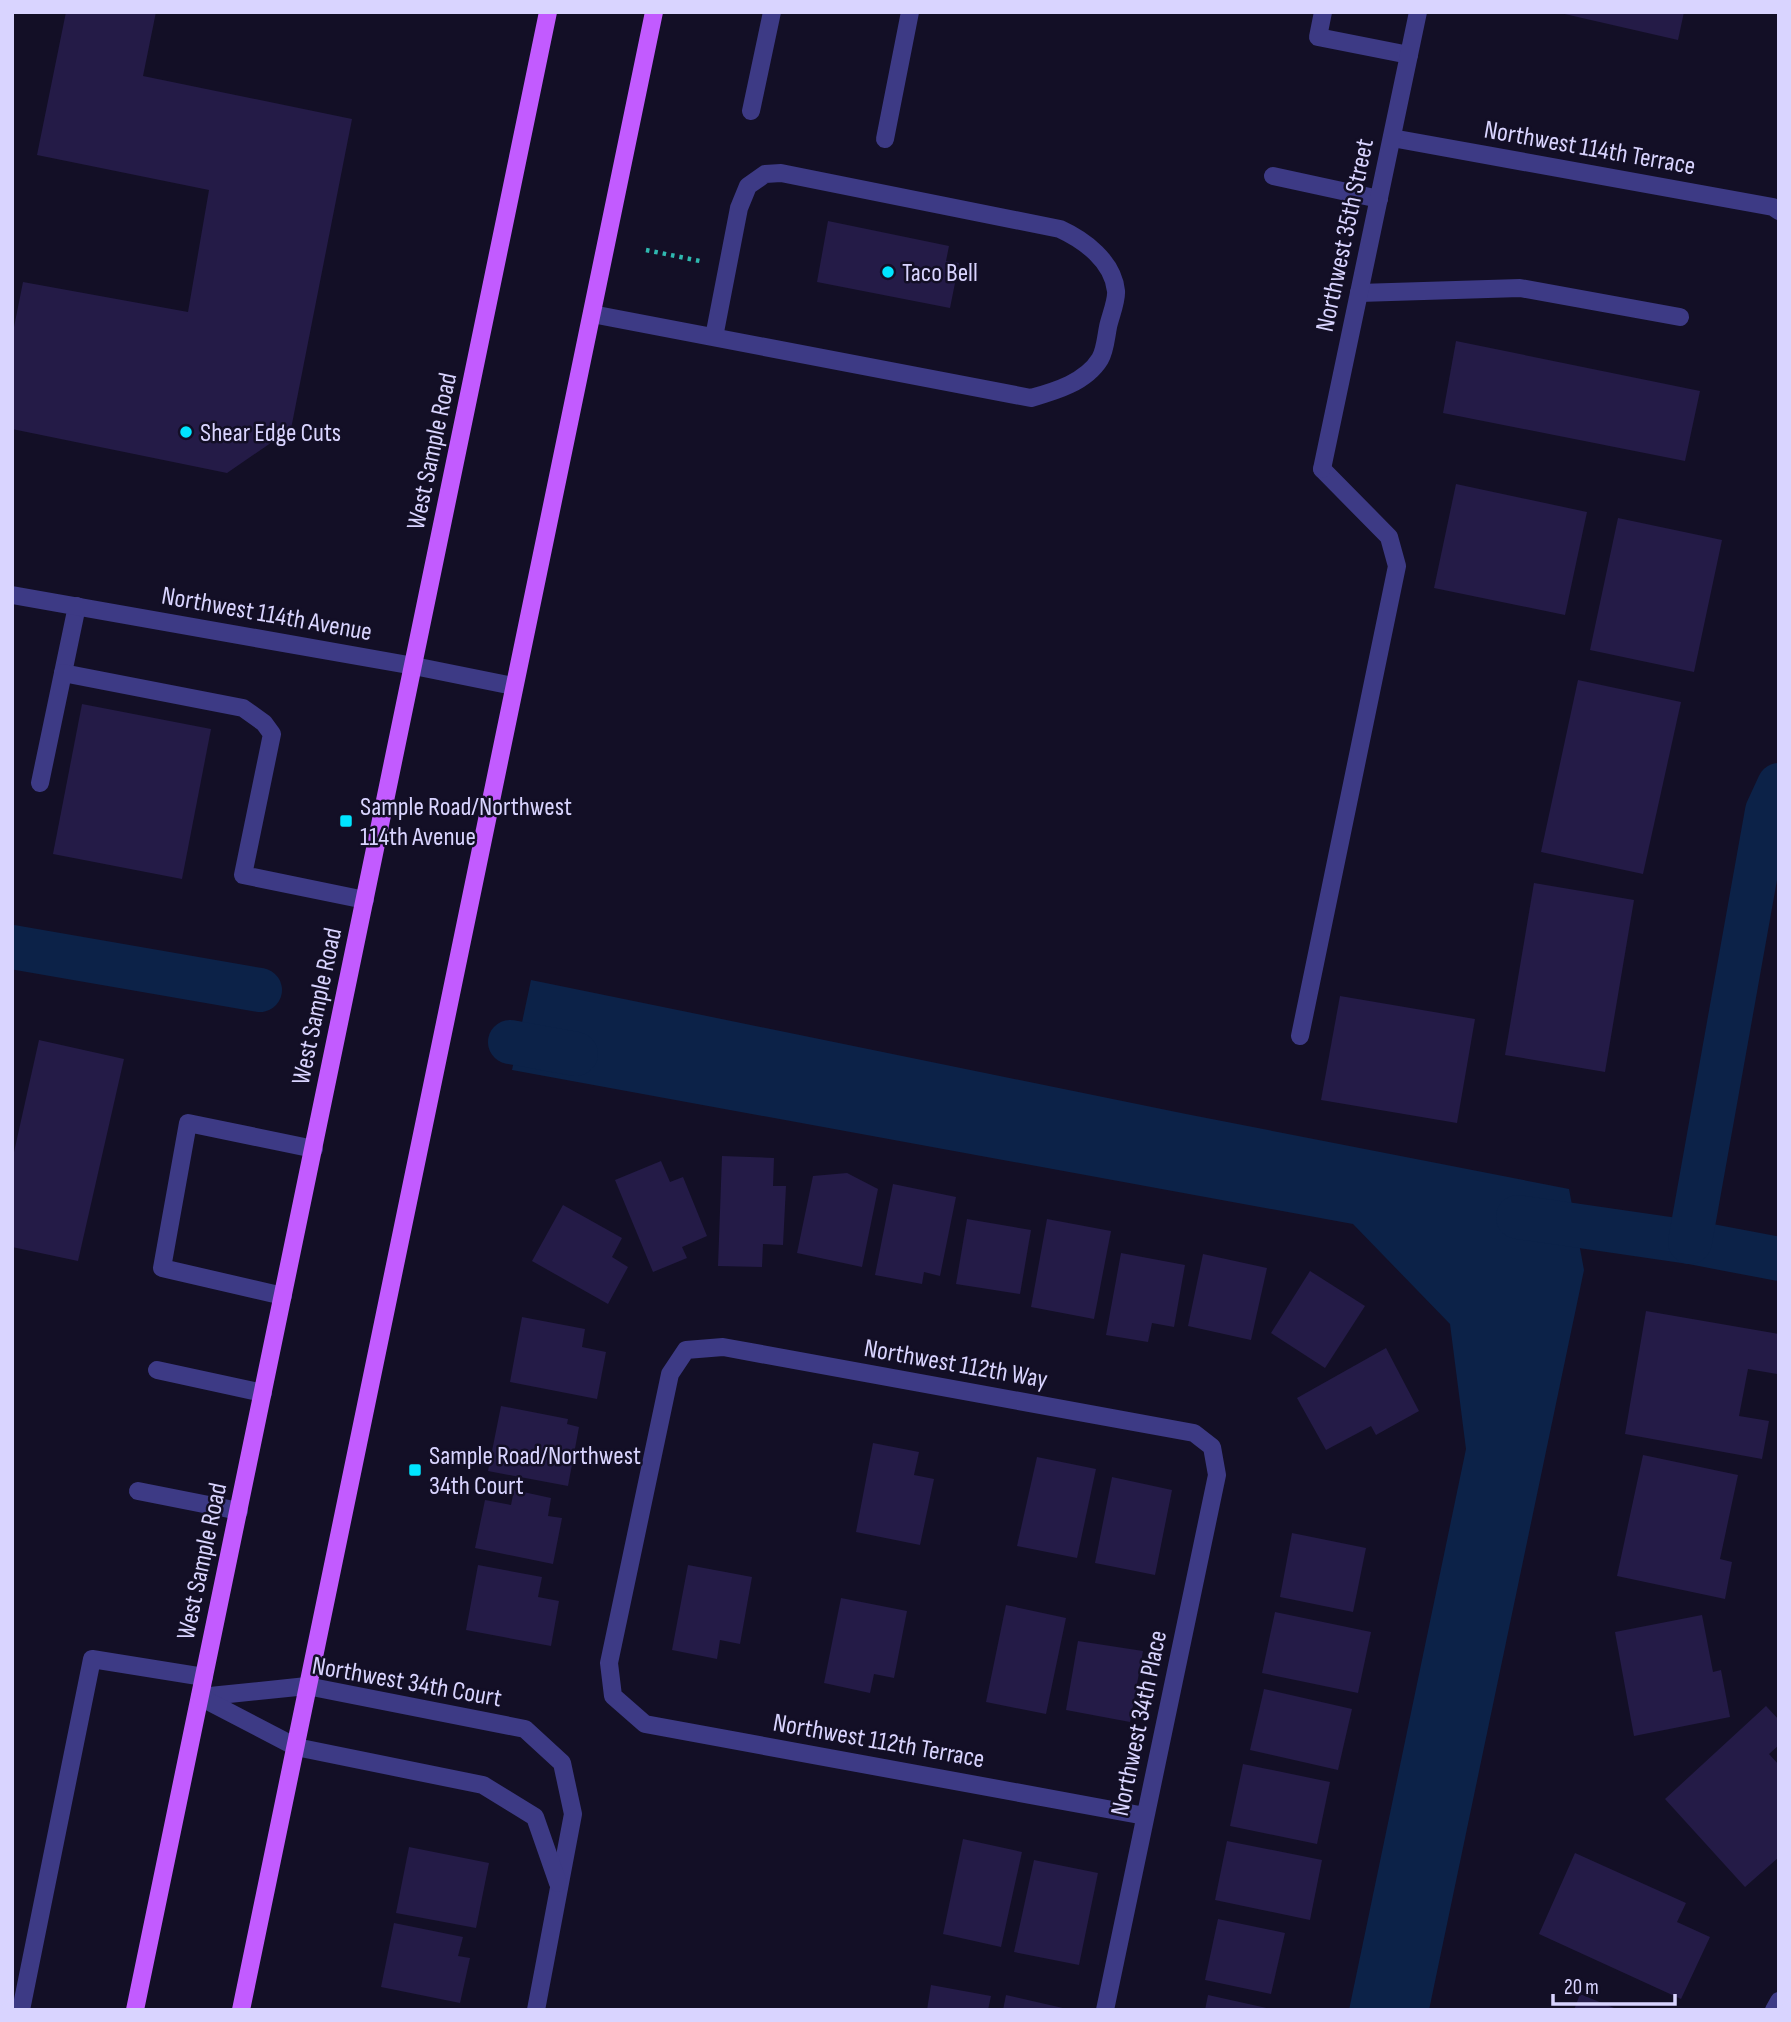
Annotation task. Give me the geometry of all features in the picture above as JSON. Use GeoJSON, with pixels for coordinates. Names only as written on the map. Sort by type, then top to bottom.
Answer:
{"type":"FeatureCollection","features":[{"type":"Feature","properties":{"kind":"main road","name":"West Sample Road"},"geometry":{"type":"LineString","coordinates":[[135,2010],[548,12]]}},
{"type":"Feature","properties":{"kind":"main road"},"geometry":{"type":"LineString","coordinates":[[241,2010],[654,12]]}},
{"type":"Feature","properties":{"kind":"street"},"geometry":{"type":"LineString","coordinates":[[751,111],[772,12]]}},
{"type":"Feature","properties":{"kind":"street"},"geometry":{"type":"LineString","coordinates":[[884,139],[910,12]]}},
{"type":"Feature","properties":{"kind":"street"},"geometry":{"type":"LineString","coordinates":[[1322,12],[1318,37],[1409,55]]}},
{"type":"Feature","properties":{"kind":"street","name":"Northwest 35th Street"},"geometry":{"type":"LineString","coordinates":[[1300,1036],[1397,566],[1388,537],[1322,469],[1418,12]]}},
{"type":"Feature","properties":{"kind":"street","name":"Northwest 114th Terrace"},"geometry":{"type":"LineString","coordinates":[[1392,138],[1773,207],[1779,211]]}},
{"type":"Feature","properties":{"kind":"street"},"geometry":{"type":"LineString","coordinates":[[592,314],[1031,398],[1061,390],[1083,376],[1101,358],[1116,292],[1109,269],[1096,253],[1077,237],[1060,229],[781,173],[765,174],[748,186],[739,208],[714,337]]}},
{"type":"Feature","properties":{"kind":"street"},"geometry":{"type":"LineString","coordinates":[[1273,176],[1378,199]]}},
{"type":"Feature","properties":{"kind":"street"},"geometry":{"type":"LineString","coordinates":[[1359,293],[1520,288],[1680,317]]}},
{"type":"Feature","properties":{"kind":"street","name":"Northwest 114th Avenue"},"geometry":{"type":"LineString","coordinates":[[12,595],[513,686]]}},
{"type":"Feature","properties":{"kind":"street"},"geometry":{"type":"LineString","coordinates":[[40,783],[77,606]]}},
{"type":"Feature","properties":{"kind":"street"},"geometry":{"type":"LineString","coordinates":[[63,673],[243,708],[264,723],[272,734],[243,875],[365,900]]}},
{"type":"Feature","properties":{"kind":"street"},"geometry":{"type":"LineString","coordinates":[[283,1296],[162,1268],[188,1123],[314,1150]]}},
{"type":"Feature","properties":{"kind":"street","name":"Northwest 112th Way"},"geometry":{"type":"LineString","coordinates":[[613,1696],[609,1663],[670,1374],[686,1350],[723,1347],[1180,1430],[1194,1433],[1212,1447]]}},
{"type":"Feature","properties":{"kind":"street"},"geometry":{"type":"LineString","coordinates":[[157,1370],[263,1393]]}},
{"type":"Feature","properties":{"kind":"street","name":"Northwest 34th Place"},"geometry":{"type":"LineString","coordinates":[[1105,2010],[1217,1475],[1212,1447]]}},
{"type":"Feature","properties":{"kind":"street"},"geometry":{"type":"LineString","coordinates":[[138,1491],[239,1511]]}},
{"type":"Feature","properties":{"kind":"street"},"geometry":{"type":"LineString","coordinates":[[21,2010],[92,1659],[204,1677]]}},
{"type":"Feature","properties":{"kind":"street","name":"Northwest 34th Court"},"geometry":{"type":"LineString","coordinates":[[200,1697],[307,1686],[525,1729],[562,1763],[573,1814],[536,2010]]}},
{"type":"Feature","properties":{"kind":"street","name":"Northwest 112th Terrace"},"geometry":{"type":"LineString","coordinates":[[613,1696],[645,1724],[1146,1816]]}},
{"type":"Feature","properties":{"kind":"street","name":"Northwest 34th Court"},"geometry":{"type":"LineString","coordinates":[[200,1697],[296,1747],[483,1785],[535,1818],[559,1886]]}},
{"type":"Feature","properties":{"kind":"street"},"geometry":{"type":"LineString","coordinates":[[1774,2010],[1779,2001]]}},
{"type":"Feature","properties":{"kind":"path"},"geometry":{"type":"LineString","coordinates":[[646,250],[700,261]]}},
{"type":"Feature","properties":{"kind":"water"},"geometry":{"type":"Polygon","coordinates":[[[531,980],[1569,1189],[1584,1270],[1429,2010],[1349,2010],[1466,1449],[1450,1324],[1353,1224],[512,1070],[531,980]]]}},
{"type":"Feature","properties":{"kind":"building"},"geometry":{"type":"Polygon","coordinates":[[[66,12],[156,12],[143,76],[352,119],[291,429],[227,473],[12,429],[12,337],[23,282],[188,312],[209,190],[37,155],[66,12]]]}},
{"type":"Feature","properties":{"kind":"building"},"geometry":{"type":"Polygon","coordinates":[[[1556,12],[1684,12],[1678,40],[1556,12]]]}},
{"type":"Feature","properties":{"kind":"building","name":"Taco Bell"},"geometry":{"type":"Polygon","coordinates":[[[828,221],[949,246],[946,261],[959,263],[950,308],[817,282],[828,221]]]}},
{"type":"Feature","properties":{"kind":"building"},"geometry":{"type":"Polygon","coordinates":[[[1456,341],[1700,391],[1685,461],[1443,413],[1456,341]]]}},
{"type":"Feature","properties":{"kind":"building"},"geometry":{"type":"Polygon","coordinates":[[[1456,484],[1587,512],[1565,615],[1434,588],[1456,484]]]}},
{"type":"Feature","properties":{"kind":"building"},"geometry":{"type":"Polygon","coordinates":[[[1618,518],[1722,540],[1694,672],[1590,650],[1618,518]]]}},
{"type":"Feature","properties":{"kind":"building"},"geometry":{"type":"Polygon","coordinates":[[[1578,680],[1681,702],[1643,874],[1541,852],[1578,680]]]}},
{"type":"Feature","properties":{"kind":"building"},"geometry":{"type":"Polygon","coordinates":[[[82,704],[211,729],[182,879],[53,854],[82,704]]]}},
{"type":"Feature","properties":{"kind":"building"},"geometry":{"type":"Polygon","coordinates":[[[1534,883],[1634,900],[1605,1072],[1505,1055],[1534,883]]]}},
{"type":"Feature","properties":{"kind":"building"},"geometry":{"type":"Polygon","coordinates":[[[1340,996],[1475,1019],[1457,1123],[1321,1100],[1340,996]]]}},
{"type":"Feature","properties":{"kind":"building"},"geometry":{"type":"Polygon","coordinates":[[[39,1040],[124,1059],[78,1261],[12,1247],[12,1161],[39,1040]]]}},
{"type":"Feature","properties":{"kind":"building"},"geometry":{"type":"Polygon","coordinates":[[[722,1156],[774,1158],[773,1186],[786,1186],[783,1245],[763,1244],[762,1267],[718,1266],[722,1156]]]}},
{"type":"Feature","properties":{"kind":"building"},"geometry":{"type":"Polygon","coordinates":[[[661,1161],[670,1182],[683,1177],[707,1236],[682,1247],[687,1258],[653,1272],[615,1180],[661,1161]]]}},
{"type":"Feature","properties":{"kind":"building"},"geometry":{"type":"Polygon","coordinates":[[[847,1173],[878,1189],[862,1267],[797,1253],[813,1176],[847,1173]]]}},
{"type":"Feature","properties":{"kind":"building"},"geometry":{"type":"Polygon","coordinates":[[[893,1184],[956,1197],[940,1276],[924,1272],[922,1284],[875,1275],[893,1184]]]}},
{"type":"Feature","properties":{"kind":"building"},"geometry":{"type":"Polygon","coordinates":[[[563,1205],[622,1238],[612,1257],[628,1267],[608,1304],[532,1261],[563,1205]]]}},
{"type":"Feature","properties":{"kind":"building"},"geometry":{"type":"Polygon","coordinates":[[[967,1219],[1031,1230],[1020,1294],[956,1284],[967,1219]]]}},
{"type":"Feature","properties":{"kind":"building"},"geometry":{"type":"Polygon","coordinates":[[[1047,1219],[1111,1231],[1094,1319],[1031,1307],[1047,1219]]]}},
{"type":"Feature","properties":{"kind":"building"},"geometry":{"type":"Polygon","coordinates":[[[1121,1253],[1185,1265],[1174,1327],[1152,1323],[1148,1342],[1106,1335],[1121,1253]]]}},
{"type":"Feature","properties":{"kind":"building"},"geometry":{"type":"Polygon","coordinates":[[[1203,1254],[1267,1268],[1251,1340],[1188,1326],[1203,1254]]]}},
{"type":"Feature","properties":{"kind":"building"},"geometry":{"type":"Polygon","coordinates":[[[1310,1271],[1365,1306],[1325,1368],[1271,1333],[1310,1271]]]}},
{"type":"Feature","properties":{"kind":"building"},"geometry":{"type":"Polygon","coordinates":[[[1646,1311],[1779,1334],[1777,1374],[1748,1369],[1739,1416],[1769,1421],[1762,1459],[1625,1434],[1646,1311]]]}},
{"type":"Feature","properties":{"kind":"building"},"geometry":{"type":"Polygon","coordinates":[[[522,1317],[585,1329],[582,1347],[606,1352],[597,1399],[510,1382],[522,1317]]]}},
{"type":"Feature","properties":{"kind":"building"},"geometry":{"type":"Polygon","coordinates":[[[1386,1348],[1419,1411],[1376,1435],[1371,1426],[1326,1450],[1297,1398],[1386,1348]]]}},
{"type":"Feature","properties":{"kind":"building"},"geometry":{"type":"Polygon","coordinates":[[[501,1406],[568,1419],[567,1424],[579,1427],[568,1486],[488,1471],[501,1406]]]}},
{"type":"Feature","properties":{"kind":"building"},"geometry":{"type":"Polygon","coordinates":[[[873,1443],[919,1452],[914,1475],[934,1479],[920,1545],[856,1532],[873,1443]]]}},
{"type":"Feature","properties":{"kind":"building"},"geometry":{"type":"Polygon","coordinates":[[[1643,1455],[1738,1475],[1720,1559],[1732,1562],[1725,1599],[1617,1576],[1643,1455]]]}},
{"type":"Feature","properties":{"kind":"building"},"geometry":{"type":"Polygon","coordinates":[[[1037,1457],[1096,1469],[1077,1558],[1017,1546],[1037,1457]]]}},
{"type":"Feature","properties":{"kind":"building"},"geometry":{"type":"Polygon","coordinates":[[[1112,1477],[1172,1490],[1155,1575],[1095,1563],[1112,1477]]]}},
{"type":"Feature","properties":{"kind":"building"},"geometry":{"type":"Polygon","coordinates":[[[514,1490],[551,1498],[548,1516],[562,1518],[553,1564],[475,1548],[485,1500],[511,1505],[514,1490]]]}},
{"type":"Feature","properties":{"kind":"building"},"geometry":{"type":"Polygon","coordinates":[[[1292,1533],[1366,1548],[1353,1612],[1280,1597],[1292,1533]]]}},
{"type":"Feature","properties":{"kind":"building"},"geometry":{"type":"Polygon","coordinates":[[[478,1565],[542,1577],[538,1597],[559,1601],[551,1646],[466,1630],[478,1565]]]}},
{"type":"Feature","properties":{"kind":"building"},"geometry":{"type":"Polygon","coordinates":[[[688,1565],[752,1577],[740,1644],[720,1640],[717,1659],[672,1650],[688,1565]]]}},
{"type":"Feature","properties":{"kind":"building"},"geometry":{"type":"Polygon","coordinates":[[[841,1598],[907,1611],[894,1678],[874,1674],[870,1693],[824,1683],[841,1598]]]}},
{"type":"Feature","properties":{"kind":"building"},"geometry":{"type":"Polygon","coordinates":[[[1006,1605],[1066,1618],[1046,1714],[986,1702],[1006,1605]]]}},
{"type":"Feature","properties":{"kind":"building"},"geometry":{"type":"Polygon","coordinates":[[[1275,1612],[1371,1632],[1358,1693],[1262,1673],[1275,1612]]]}},
{"type":"Feature","properties":{"kind":"building"},"geometry":{"type":"Polygon","coordinates":[[[1702,1615],[1713,1672],[1721,1670],[1730,1717],[1634,1736],[1615,1632],[1702,1615]]]}},
{"type":"Feature","properties":{"kind":"building"},"geometry":{"type":"Polygon","coordinates":[[[1078,1641],[1143,1651],[1130,1722],[1066,1710],[1078,1641]]]}},
{"type":"Feature","properties":{"kind":"building"},"geometry":{"type":"Polygon","coordinates":[[[1264,1689],[1352,1709],[1338,1770],[1250,1750],[1264,1689]]]}},
{"type":"Feature","properties":{"kind":"building"},"geometry":{"type":"Polygon","coordinates":[[[1766,1706],[1779,1720],[1779,1745],[1769,1754],[1779,1765],[1779,1857],[1745,1887],[1665,1799],[1766,1706]]]}},
{"type":"Feature","properties":{"kind":"building"},"geometry":{"type":"Polygon","coordinates":[[[1243,1764],[1330,1782],[1317,1844],[1230,1826],[1243,1764]]]}},
{"type":"Feature","properties":{"kind":"building"},"geometry":{"type":"Polygon","coordinates":[[[963,1839],[1022,1852],[1001,1947],[943,1934],[963,1839]]]}},
{"type":"Feature","properties":{"kind":"building"},"geometry":{"type":"Polygon","coordinates":[[[1227,1841],[1322,1860],[1310,1920],[1215,1900],[1227,1841]]]}},
{"type":"Feature","properties":{"kind":"building"},"geometry":{"type":"Polygon","coordinates":[[[409,1847],[489,1863],[476,1928],[396,1913],[409,1847]]]}},
{"type":"Feature","properties":{"kind":"building"},"geometry":{"type":"Polygon","coordinates":[[[1575,1853],[1686,1903],[1677,1922],[1710,1937],[1681,1999],[1539,1934],[1575,1853]]]}},
{"type":"Feature","properties":{"kind":"building"},"geometry":{"type":"Polygon","coordinates":[[[1034,1860],[1098,1873],[1079,1965],[1014,1952],[1034,1860]]]}},
{"type":"Feature","properties":{"kind":"building"},"geometry":{"type":"Polygon","coordinates":[[[1218,1919],[1285,1933],[1271,1994],[1205,1980],[1218,1919]]]}},
{"type":"Feature","properties":{"kind":"building"},"geometry":{"type":"Polygon","coordinates":[[[394,1923],[463,1937],[458,1956],[470,1958],[460,2003],[381,1987],[394,1923]]]}},
{"type":"Feature","properties":{"kind":"building"},"geometry":{"type":"Polygon","coordinates":[[[931,1985],[991,1996],[988,2010],[927,2010],[931,1985]]]}},
{"type":"Feature","properties":{"kind":"building"},"geometry":{"type":"Polygon","coordinates":[[[1580,1994],[1619,2010],[1574,2010],[1580,1994]]]}},
{"type":"Feature","properties":{"kind":"building"},"geometry":{"type":"Polygon","coordinates":[[[1006,1995],[1067,2009],[1067,2010],[1003,2010],[1006,1995]]]}},
{"type":"Feature","properties":{"kind":"building"},"geometry":{"type":"Polygon","coordinates":[[[1208,1995],[1271,2009],[1271,2010],[1205,2010],[1208,1995]]]}},
{"type":"Feature","properties":{"kind":"waterway"},"geometry":{"type":"LineString","coordinates":[[1690,1242],[1767,811],[1779,785]]}},
{"type":"Feature","properties":{"kind":"waterway"},"geometry":{"type":"LineString","coordinates":[[12,947],[260,990]]}},
{"type":"Feature","properties":{"kind":"waterway"},"geometry":{"type":"LineString","coordinates":[[510,1042],[576,1054]]}},
{"type":"Feature","properties":{"kind":"waterway"},"geometry":{"type":"LineString","coordinates":[[1518,1217],[1690,1242],[1779,1259]]}},
{"type":"Feature","properties":{"kind":"place","name":"Taco Bell"},"geometry":{"type":"Point","coordinates":[888,272]}},
{"type":"Feature","properties":{"kind":"place","name":"Shear Edge Cuts"},"geometry":{"type":"Point","coordinates":[186,432]}},
{"type":"Feature","properties":{"kind":"place","name":"Sample Road/Northwest 114th Avenue"},"geometry":{"type":"Point","coordinates":[346,821]}},
{"type":"Feature","properties":{"kind":"place","name":"Sample Road/Northwest 34th Court"},"geometry":{"type":"Point","coordinates":[415,1470]}}]}
